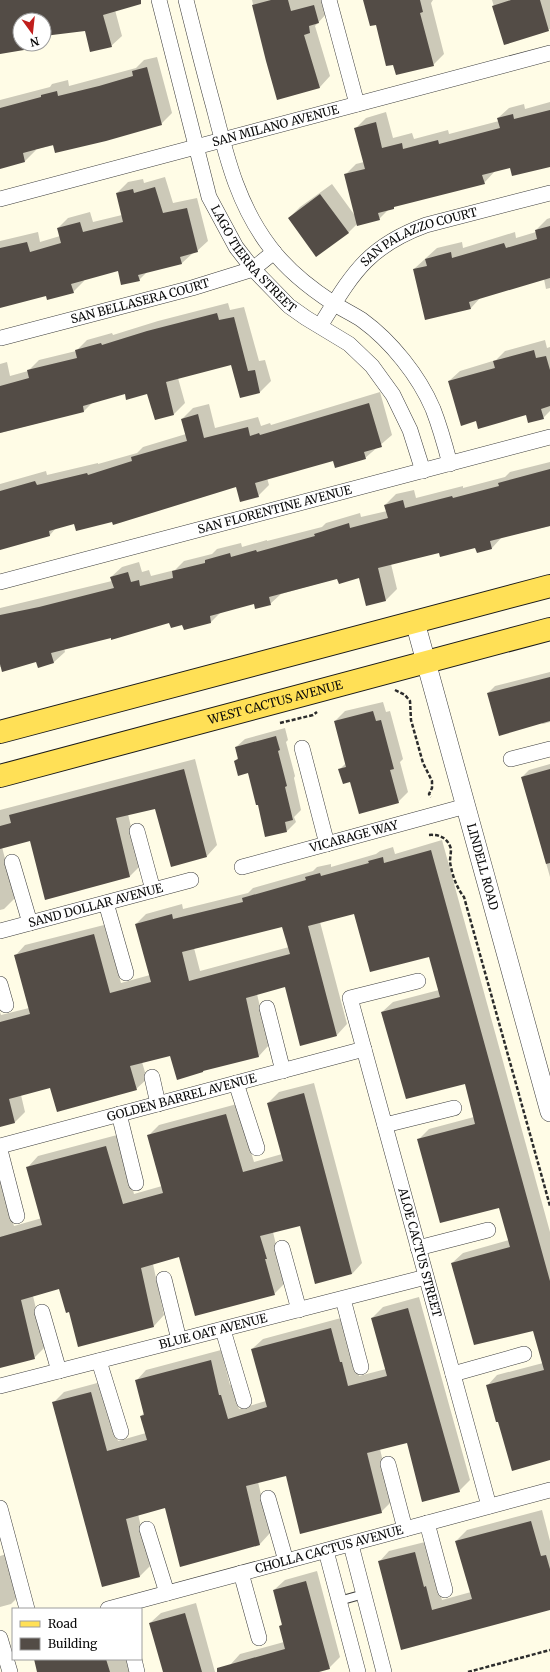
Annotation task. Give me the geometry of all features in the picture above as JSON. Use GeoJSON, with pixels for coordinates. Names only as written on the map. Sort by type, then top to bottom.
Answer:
{"type":"FeatureCollection","features":[{"type":"Feature","properties":{"kind":"main road"},"geometry":{"type":"LineString","coordinates":[[0,732],[550,586]]}},
{"type":"Feature","properties":{"kind":"main road","name":"WEST CACTUS AVENUE"},"geometry":{"type":"LineString","coordinates":[[0,776],[550,629]]}},
{"type":"Feature","properties":{"kind":"street","name":"LAGO TIERRA STREET"},"geometry":{"type":"LineString","coordinates":[[159,0],[209,197],[236,247],[253,269],[289,306],[349,344],[372,366],[393,395],[410,430],[423,471]]}},
{"type":"Feature","properties":{"kind":"street","name":"LAGO TIERRA STREET"},"geometry":{"type":"LineString","coordinates":[[186,0],[222,140],[238,192],[247,212],[274,252],[287,267],[306,284],[334,304],[362,320],[399,355],[418,381],[433,408],[450,464]]}},
{"type":"Feature","properties":{"kind":"street"},"geometry":{"type":"LineString","coordinates":[[329,0],[356,104]]}},
{"type":"Feature","properties":{"kind":"street","name":"SAN MILANO AVENUE"},"geometry":{"type":"LineString","coordinates":[[0,199],[550,53]]}},
{"type":"Feature","properties":{"kind":"street","name":"SAN PALAZZO COURT"},"geometry":{"type":"LineString","coordinates":[[320,326],[354,274],[370,256],[387,243],[409,231],[426,225],[550,193]]}},
{"type":"Feature","properties":{"kind":"street","name":"SAN BELLASERA COURT"},"geometry":{"type":"LineString","coordinates":[[1,338],[192,288],[253,269],[274,252]]}},
{"type":"Feature","properties":{"kind":"street","name":"SAN FLORENTINE AVENUE"},"geometry":{"type":"LineString","coordinates":[[0,582],[550,437]]}},
{"type":"Feature","properties":{"kind":"street","name":"LINDELL ROAD"},"geometry":{"type":"LineString","coordinates":[[414,622],[550,1112]]}},
{"type":"Feature","properties":{"kind":"street"},"geometry":{"type":"LineString","coordinates":[[302,748],[327,844]]}},
{"type":"Feature","properties":{"kind":"street"},"geometry":{"type":"LineString","coordinates":[[511,759],[550,749]]}},
{"type":"Feature","properties":{"kind":"street","name":"VICARAGE WAY"},"geometry":{"type":"LineString","coordinates":[[242,867],[466,806]]}},
{"type":"Feature","properties":{"kind":"street"},"geometry":{"type":"LineString","coordinates":[[137,831],[153,890]]}},
{"type":"Feature","properties":{"kind":"street"},"geometry":{"type":"LineString","coordinates":[[12,862],[30,923]]}},
{"type":"Feature","properties":{"kind":"street","name":"SAND DOLLAR AVENUE"},"geometry":{"type":"LineString","coordinates":[[0,931],[191,880]]}},
{"type":"Feature","properties":{"kind":"street"},"geometry":{"type":"LineString","coordinates":[[106,903],[126,973]]}},
{"type":"Feature","properties":{"kind":"street","name":"ALOE CACTUS STREET"},"geometry":{"type":"LineString","coordinates":[[418,980],[350,998],[489,1506]]}},
{"type":"Feature","properties":{"kind":"street"},"geometry":{"type":"LineString","coordinates":[[0,984],[6,1005]]}},
{"type":"Feature","properties":{"kind":"street"},"geometry":{"type":"LineString","coordinates":[[267,1008],[283,1071]]}},
{"type":"Feature","properties":{"kind":"street","name":"GOLDEN BARREL AVENUE"},"geometry":{"type":"LineString","coordinates":[[0,1146],[364,1049]]}},
{"type":"Feature","properties":{"kind":"street"},"geometry":{"type":"LineString","coordinates":[[152,1077],[158,1104]]}},
{"type":"Feature","properties":{"kind":"street"},"geometry":{"type":"LineString","coordinates":[[236,1083],[256,1148]]}},
{"type":"Feature","properties":{"kind":"street"},"geometry":{"type":"LineString","coordinates":[[385,1125],[454,1108]]}},
{"type":"Feature","properties":{"kind":"street"},"geometry":{"type":"LineString","coordinates":[[119,1114],[136,1183]]}},
{"type":"Feature","properties":{"kind":"street"},"geometry":{"type":"LineString","coordinates":[[0,1150],[17,1216]]}},
{"type":"Feature","properties":{"kind":"street"},"geometry":{"type":"LineString","coordinates":[[418,1248],[488,1230]]}},
{"type":"Feature","properties":{"kind":"street"},"geometry":{"type":"LineString","coordinates":[[282,1248],[299,1310]]}},
{"type":"Feature","properties":{"kind":"street","name":"BLUE OAT AVENUE"},"geometry":{"type":"LineString","coordinates":[[0,1386],[426,1278]]}},
{"type":"Feature","properties":{"kind":"street"},"geometry":{"type":"LineString","coordinates":[[164,1279],[179,1340]]}},
{"type":"Feature","properties":{"kind":"street"},"geometry":{"type":"LineString","coordinates":[[343,1299],[361,1367]]}},
{"type":"Feature","properties":{"kind":"street"},"geometry":{"type":"LineString","coordinates":[[42,1312],[59,1371]]}},
{"type":"Feature","properties":{"kind":"street"},"geometry":{"type":"LineString","coordinates":[[222,1330],[244,1401]]}},
{"type":"Feature","properties":{"kind":"street"},"geometry":{"type":"LineString","coordinates":[[452,1374],[524,1354]]}},
{"type":"Feature","properties":{"kind":"street"},"geometry":{"type":"LineString","coordinates":[[99,1361],[121,1432]]}},
{"type":"Feature","properties":{"kind":"street"},"geometry":{"type":"LineString","coordinates":[[388,1464],[405,1529]]}},
{"type":"Feature","properties":{"kind":"street","name":"CHOLLA CACTUS AVENUE"},"geometry":{"type":"LineString","coordinates":[[115,1608],[241,1573],[351,1545],[489,1506],[549,1493]]}},
{"type":"Feature","properties":{"kind":"street"},"geometry":{"type":"LineString","coordinates":[[268,1498],[286,1561]]}},
{"type":"Feature","properties":{"kind":"street"},"geometry":{"type":"LineString","coordinates":[[0,1508],[5,1544],[27,1608]]}},
{"type":"Feature","properties":{"kind":"street"},"geometry":{"type":"LineString","coordinates":[[427,1523],[445,1590]]}},
{"type":"Feature","properties":{"kind":"street"},"geometry":{"type":"LineString","coordinates":[[147,1529],[167,1593]]}},
{"type":"Feature","properties":{"kind":"street"},"geometry":{"type":"LineString","coordinates":[[351,1545],[384,1672]]}},
{"type":"Feature","properties":{"kind":"street"},"geometry":{"type":"LineString","coordinates":[[326,1551],[358,1672]]}},
{"type":"Feature","properties":{"kind":"street"},"geometry":{"type":"LineString","coordinates":[[241,1573],[259,1638]]}},
{"type":"Feature","properties":{"kind":"street"},"geometry":{"type":"LineString","coordinates":[[10,1672],[0,1638],[12,1634]]}},
{"type":"Feature","properties":{"kind":"street"},"geometry":{"type":"LineString","coordinates":[[134,1660],[137,1672]]}},
{"type":"Feature","properties":{"kind":"lane"},"geometry":{"type":"LineString","coordinates":[[339,1601],[364,1594]]}},
{"type":"Feature","properties":{"kind":"path"},"geometry":{"type":"LineString","coordinates":[[389,689],[398,691],[405,695],[410,701],[410,720],[422,763],[432,781],[431,797]]}},
{"type":"Feature","properties":{"kind":"path"},"geometry":{"type":"LineString","coordinates":[[274,724],[299,719],[321,711]]}},
{"type":"Feature","properties":{"kind":"path"},"geometry":{"type":"LineString","coordinates":[[429,834],[442,837],[448,842],[451,849],[452,868],[457,887],[464,897],[550,1206]]}},
{"type":"Feature","properties":{"kind":"path"},"geometry":{"type":"LineString","coordinates":[[468,1672],[550,1650]]}},
{"type":"Feature","properties":{"kind":"building"},"geometry":{"type":"Polygon","coordinates":[[[0,0],[141,0],[141,4],[103,15],[112,47],[90,52],[85,31],[52,35],[52,12],[12,12],[12,52],[0,54],[0,0]]]}},
{"type":"Feature","properties":{"kind":"building"},"geometry":{"type":"Polygon","coordinates":[[[271,0],[288,0],[291,11],[314,5],[319,23],[309,26],[310,33],[304,35],[320,88],[277,100],[252,5],[271,0]]]}},
{"type":"Feature","properties":{"kind":"building"},"geometry":{"type":"Polygon","coordinates":[[[363,0],[420,0],[423,12],[420,13],[434,66],[396,75],[393,65],[386,66],[376,25],[370,26],[363,0]]]}},
{"type":"Feature","properties":{"kind":"building"},"geometry":{"type":"Polygon","coordinates":[[[511,0],[540,0],[549,31],[504,45],[492,6],[511,0]]]}},
{"type":"Feature","properties":{"kind":"building"},"geometry":{"type":"Polygon","coordinates":[[[147,67],[162,125],[106,141],[55,153],[53,145],[23,153],[25,162],[0,169],[0,108],[57,91],[58,96],[99,86],[133,76],[132,71],[147,67]]]}},
{"type":"Feature","properties":{"kind":"building"},"geometry":{"type":"Polygon","coordinates":[[[550,110],[550,167],[512,176],[510,168],[482,175],[485,184],[394,207],[394,209],[378,213],[380,220],[357,226],[344,174],[365,169],[354,128],[376,122],[382,148],[402,143],[403,149],[438,140],[439,144],[500,128],[497,118],[513,114],[514,119],[550,110]]]}},
{"type":"Feature","properties":{"kind":"building"},"geometry":{"type":"Polygon","coordinates":[[[155,187],[163,213],[187,208],[198,252],[180,257],[182,264],[138,275],[140,281],[121,285],[118,271],[71,284],[74,293],[47,300],[46,296],[0,308],[0,248],[27,242],[30,252],[61,243],[57,228],[80,222],[83,232],[123,222],[116,193],[133,189],[134,193],[155,187]]]}},
{"type":"Feature","properties":{"kind":"building"},"geometry":{"type":"Polygon","coordinates":[[[320,194],[349,233],[316,257],[288,218],[320,194]]]}},
{"type":"Feature","properties":{"kind":"building"},"geometry":{"type":"Polygon","coordinates":[[[550,226],[550,278],[469,302],[471,309],[425,320],[413,269],[427,266],[425,259],[451,252],[452,258],[504,243],[506,248],[537,239],[535,230],[550,226]]]}},
{"type":"Feature","properties":{"kind":"building"},"geometry":{"type":"Polygon","coordinates":[[[217,313],[219,320],[234,317],[248,371],[255,370],[260,393],[240,398],[231,365],[166,382],[174,415],[155,420],[147,394],[126,400],[125,394],[83,406],[84,412],[0,433],[0,386],[29,378],[27,370],[77,358],[75,350],[101,343],[102,345],[147,331],[217,313]]]}},
{"type":"Feature","properties":{"kind":"building"},"geometry":{"type":"Polygon","coordinates":[[[534,350],[536,358],[546,356],[550,370],[550,406],[541,409],[544,419],[528,423],[526,415],[478,429],[476,421],[461,426],[448,381],[495,368],[493,361],[534,350]]]}},
{"type":"Feature","properties":{"kind":"building"},"geometry":{"type":"Polygon","coordinates":[[[369,403],[382,447],[364,452],[366,459],[335,468],[333,461],[255,483],[259,497],[240,502],[236,487],[113,525],[112,522],[76,531],[74,524],[49,531],[50,536],[0,550],[0,491],[35,481],[37,485],[87,473],[88,475],[132,461],[131,457],[187,441],[181,419],[198,414],[204,438],[248,427],[250,436],[259,433],[260,435],[369,403]]]}},
{"type":"Feature","properties":{"kind":"building"},"geometry":{"type":"Polygon","coordinates":[[[550,469],[550,526],[490,541],[492,549],[477,553],[475,548],[440,557],[439,553],[378,568],[386,601],[366,606],[359,578],[339,584],[337,579],[269,597],[271,605],[255,609],[254,604],[210,616],[211,623],[184,630],[182,625],[171,628],[169,623],[111,640],[111,638],[51,653],[54,663],[38,668],[36,662],[2,672],[0,664],[0,615],[39,607],[114,588],[110,577],[128,572],[131,582],[139,580],[140,586],[173,578],[172,571],[205,563],[205,560],[230,553],[231,557],[256,550],[257,552],[315,536],[314,534],[349,523],[350,528],[388,518],[384,505],[403,500],[405,508],[452,496],[453,498],[499,486],[498,483],[550,469]]]}},
{"type":"Feature","properties":{"kind":"building"},"geometry":{"type":"Polygon","coordinates":[[[550,677],[550,721],[499,736],[487,693],[550,677]]]}},
{"type":"Feature","properties":{"kind":"building"},"geometry":{"type":"Polygon","coordinates":[[[373,711],[376,721],[381,720],[394,769],[390,770],[399,803],[359,814],[350,782],[343,784],[338,769],[346,767],[334,721],[373,711]]]}},
{"type":"Feature","properties":{"kind":"building"},"geometry":{"type":"Polygon","coordinates":[[[276,736],[280,750],[278,751],[287,786],[285,787],[293,820],[285,822],[287,832],[265,837],[258,805],[256,805],[248,773],[238,776],[234,761],[238,759],[235,747],[276,736]]]}},
{"type":"Feature","properties":{"kind":"building"},"geometry":{"type":"Polygon","coordinates":[[[184,769],[207,857],[171,867],[155,809],[116,818],[130,877],[45,900],[30,841],[0,849],[0,826],[11,823],[9,815],[184,769]]]}},
{"type":"Feature","properties":{"kind":"building"},"geometry":{"type":"Polygon","coordinates":[[[550,769],[550,863],[546,864],[521,777],[550,769]]]}},
{"type":"Feature","properties":{"kind":"building"},"geometry":{"type":"Polygon","coordinates":[[[431,850],[550,1281],[550,1460],[512,1471],[486,1385],[544,1370],[533,1331],[474,1345],[451,1263],[510,1247],[499,1208],[440,1223],[417,1139],[475,1124],[465,1084],[406,1099],[381,1012],[440,997],[429,957],[370,972],[354,914],[308,926],[337,1036],[300,1046],[285,987],[246,998],[259,1057],[203,1071],[177,1080],[170,1056],[130,1066],[137,1090],[57,1112],[50,1088],[9,1099],[15,1123],[0,1127],[0,1022],[30,1014],[14,955],[94,934],[110,993],[151,982],[135,924],[172,914],[173,919],[243,902],[242,898],[306,880],[305,877],[320,873],[321,876],[369,863],[368,861],[383,857],[384,863],[431,850]],[[282,927],[182,952],[189,981],[290,954],[282,927]]]}},
{"type":"Feature","properties":{"kind":"building"},"geometry":{"type":"Polygon","coordinates":[[[304,1093],[352,1274],[315,1284],[300,1226],[260,1236],[275,1295],[195,1316],[179,1257],[141,1268],[154,1327],[78,1347],[69,1312],[66,1313],[59,1289],[21,1300],[35,1359],[0,1368],[0,1237],[42,1225],[26,1167],[106,1146],[123,1204],[163,1193],[147,1135],[184,1125],[226,1114],[243,1172],[283,1161],[267,1103],[304,1093]]]}},
{"type":"Feature","properties":{"kind":"building"},"geometry":{"type":"Polygon","coordinates":[[[408,1308],[460,1492],[422,1502],[407,1443],[367,1453],[382,1513],[300,1534],[286,1476],[246,1486],[260,1545],[180,1567],[165,1508],[126,1519],[140,1577],[102,1587],[52,1402],[91,1392],[107,1451],[147,1440],[140,1416],[144,1415],[135,1380],[211,1360],[219,1395],[221,1395],[228,1419],[267,1407],[251,1349],[331,1328],[348,1386],[387,1376],[371,1318],[408,1308]]]}},
{"type":"Feature","properties":{"kind":"building"},"geometry":{"type":"Polygon","coordinates":[[[531,1521],[541,1556],[546,1555],[550,1569],[550,1610],[401,1650],[378,1561],[415,1552],[424,1587],[426,1586],[432,1610],[472,1599],[455,1541],[531,1521]]]}},
{"type":"Feature","properties":{"kind":"building"},"geometry":{"type":"Polygon","coordinates":[[[306,1581],[330,1669],[319,1672],[217,1672],[217,1668],[285,1649],[279,1626],[282,1625],[273,1590],[306,1581]]]}},
{"type":"Feature","properties":{"kind":"building"},"geometry":{"type":"Polygon","coordinates":[[[185,1613],[202,1672],[163,1672],[149,1623],[185,1613]]]}},
{"type":"Feature","properties":{"kind":"building"},"geometry":{"type":"Polygon","coordinates":[[[34,1660],[106,1660],[110,1672],[37,1672],[34,1660]]]}}]}
